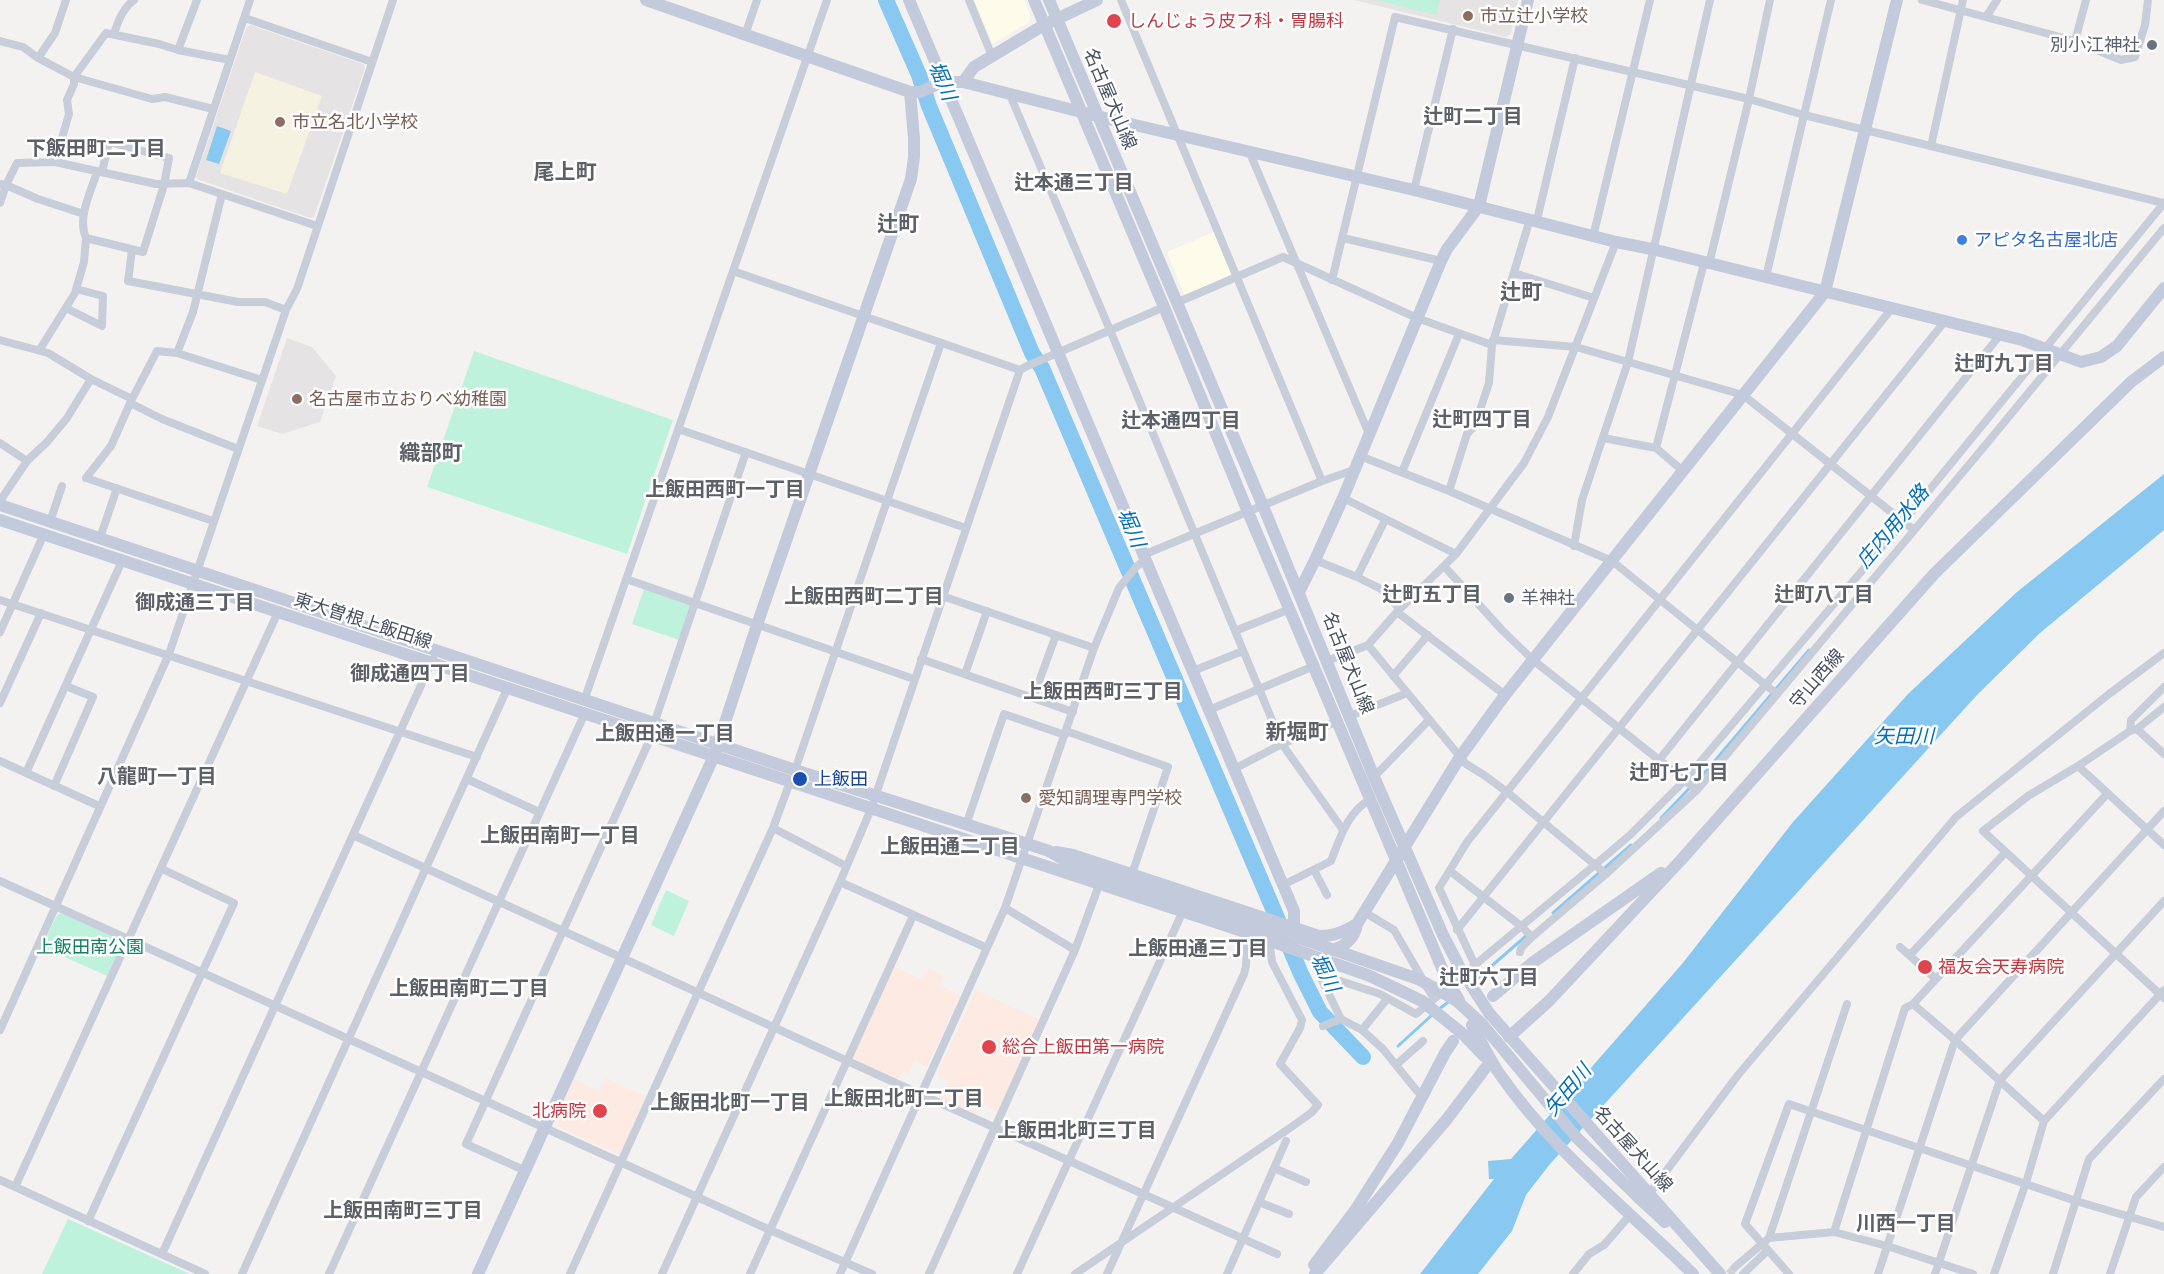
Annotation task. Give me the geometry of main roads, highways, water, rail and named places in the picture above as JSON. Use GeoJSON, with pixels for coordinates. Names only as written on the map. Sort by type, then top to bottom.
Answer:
{"type":"FeatureCollection","features":[{"type":"Feature","properties":{"kind":"water"},"geometry":{"type":"Polygon","coordinates":[[[217,126],[231,131],[219,164],[206,160],[217,126]]]}},
{"type":"Feature","properties":{"kind":"water","name":"矢田川"},"geometry":{"type":"Polygon","coordinates":[[[2164,474],[2164,530],[2040,633],[1977,695],[1550,1164],[1526,1195],[1512,1231],[1478,1274],[1420,1274],[1494,1179],[1489,1179],[1488,1161],[1511,1159],[1682,964],[1793,822],[1908,694],[2017,592],[2164,474]]]}},
{"type":"Feature","properties":{"kind":"waterway","name":"堀川"},"geometry":{"type":"LineString","coordinates":[[886,0],[919,75],[929,106],[1032,353],[1042,368],[1301,974],[1320,1012],[1363,1057]]}},
{"type":"Feature","properties":{"kind":"waterway","name":"庄内用水路"},"geometry":{"type":"LineString","coordinates":[[1661,818],[1707,770],[1809,650]]}},
{"type":"Feature","properties":{"kind":"waterway","name":"庄内用水路"},"geometry":{"type":"LineString","coordinates":[[1553,913],[1631,845]]}},
{"type":"Feature","properties":{"kind":"waterway","name":"庄内用水路"},"geometry":{"type":"LineString","coordinates":[[1472,983],[1526,936]]}},
{"type":"Feature","properties":{"kind":"waterway","name":"庄内用水路"},"geometry":{"type":"LineString","coordinates":[[1439,1009],[1451,1000]]}},
{"type":"Feature","properties":{"kind":"waterway","name":"庄内用水路"},"geometry":{"type":"LineString","coordinates":[[1398,1046],[1432,1015]]}},
{"type":"Feature","properties":{"kind":"tunnel"},"geometry":{"type":"LineString","coordinates":[[1729,1274],[1735,1267]]}},
{"type":"Feature","properties":{"kind":"place","name":"市立辻小学校"},"geometry":{"type":"Point","coordinates":[1468,16]}},
{"type":"Feature","properties":{"kind":"place","name":"しんじょう皮フ科・胃腸科"},"geometry":{"type":"Point","coordinates":[1114,21]}},
{"type":"Feature","properties":{"kind":"place","name":"別小江神社"},"geometry":{"type":"Point","coordinates":[2152,45]}},
{"type":"Feature","properties":{"kind":"place","name":"市立名北小学校"},"geometry":{"type":"Point","coordinates":[280,122]}},
{"type":"Feature","properties":{"kind":"place","name":"アピタ名古屋北店"},"geometry":{"type":"Point","coordinates":[1962,240]}},
{"type":"Feature","properties":{"kind":"place","name":"名古屋市立おりべ幼稚園"},"geometry":{"type":"Point","coordinates":[297,399]}},
{"type":"Feature","properties":{"kind":"place","name":"羊神社"},"geometry":{"type":"Point","coordinates":[1509,598]}},
{"type":"Feature","properties":{"kind":"place","name":"上飯田"},"geometry":{"type":"Point","coordinates":[800,779]}},
{"type":"Feature","properties":{"kind":"place","name":"愛知調理専門学校"},"geometry":{"type":"Point","coordinates":[1026,798]}},
{"type":"Feature","properties":{"kind":"place","name":"福友会天寿病院"},"geometry":{"type":"Point","coordinates":[1925,967]}},
{"type":"Feature","properties":{"kind":"place","name":"総合上飯田第一病院"},"geometry":{"type":"Point","coordinates":[989,1047]}},
{"type":"Feature","properties":{"kind":"place","name":"北病院"},"geometry":{"type":"Point","coordinates":[600,1111]}},
{"type":"Feature","properties":{"kind":"district","name":"辻町二丁目"},"geometry":{"type":"Point","coordinates":[1473,117]}},
{"type":"Feature","properties":{"kind":"district","name":"下飯田町二丁目"},"geometry":{"type":"Point","coordinates":[96,149]}},
{"type":"Feature","properties":{"kind":"district","name":"尾上町"},"geometry":{"type":"Point","coordinates":[565,172]}},
{"type":"Feature","properties":{"kind":"district","name":"辻本通三丁目"},"geometry":{"type":"Point","coordinates":[1074,183]}},
{"type":"Feature","properties":{"kind":"district","name":"辻町"},"geometry":{"type":"Point","coordinates":[898,224]}},
{"type":"Feature","properties":{"kind":"district","name":"辻町"},"geometry":{"type":"Point","coordinates":[1521,292]}},
{"type":"Feature","properties":{"kind":"district","name":"辻町九丁目"},"geometry":{"type":"Point","coordinates":[2004,364]}},
{"type":"Feature","properties":{"kind":"district","name":"辻町四丁目"},"geometry":{"type":"Point","coordinates":[1482,420]}},
{"type":"Feature","properties":{"kind":"district","name":"辻本通四丁目"},"geometry":{"type":"Point","coordinates":[1181,421]}},
{"type":"Feature","properties":{"kind":"district","name":"織部町"},"geometry":{"type":"Point","coordinates":[431,453]}},
{"type":"Feature","properties":{"kind":"district","name":"上飯田西町一丁目"},"geometry":{"type":"Point","coordinates":[725,490]}},
{"type":"Feature","properties":{"kind":"district","name":"辻町五丁目"},"geometry":{"type":"Point","coordinates":[1432,595]}},
{"type":"Feature","properties":{"kind":"district","name":"辻町八丁目"},"geometry":{"type":"Point","coordinates":[1824,595]}},
{"type":"Feature","properties":{"kind":"district","name":"上飯田西町二丁目"},"geometry":{"type":"Point","coordinates":[864,597]}},
{"type":"Feature","properties":{"kind":"district","name":"御成通三丁目"},"geometry":{"type":"Point","coordinates":[195,603]}},
{"type":"Feature","properties":{"kind":"district","name":"御成通四丁目"},"geometry":{"type":"Point","coordinates":[410,674]}},
{"type":"Feature","properties":{"kind":"district","name":"上飯田西町三丁目"},"geometry":{"type":"Point","coordinates":[1103,692]}},
{"type":"Feature","properties":{"kind":"district","name":"新堀町"},"geometry":{"type":"Point","coordinates":[1297,732]}},
{"type":"Feature","properties":{"kind":"district","name":"上飯田通一丁目"},"geometry":{"type":"Point","coordinates":[665,734]}},
{"type":"Feature","properties":{"kind":"district","name":"辻町七丁目"},"geometry":{"type":"Point","coordinates":[1679,773]}},
{"type":"Feature","properties":{"kind":"district","name":"八龍町一丁目"},"geometry":{"type":"Point","coordinates":[157,777]}},
{"type":"Feature","properties":{"kind":"district","name":"上飯田南町一丁目"},"geometry":{"type":"Point","coordinates":[560,836]}},
{"type":"Feature","properties":{"kind":"district","name":"上飯田通二丁目"},"geometry":{"type":"Point","coordinates":[950,847]}},
{"type":"Feature","properties":{"kind":"district","name":"上飯田通三丁目"},"geometry":{"type":"Point","coordinates":[1198,949]}},
{"type":"Feature","properties":{"kind":"district","name":"辻町六丁目"},"geometry":{"type":"Point","coordinates":[1489,978]}},
{"type":"Feature","properties":{"kind":"district","name":"上飯田南町二丁目"},"geometry":{"type":"Point","coordinates":[469,989]}},
{"type":"Feature","properties":{"kind":"district","name":"上飯田北町二丁目"},"geometry":{"type":"Point","coordinates":[904,1099]}},
{"type":"Feature","properties":{"kind":"district","name":"上飯田北町一丁目"},"geometry":{"type":"Point","coordinates":[730,1103]}},
{"type":"Feature","properties":{"kind":"district","name":"上飯田北町三丁目"},"geometry":{"type":"Point","coordinates":[1077,1131]}},
{"type":"Feature","properties":{"kind":"district","name":"上飯田南町三丁目"},"geometry":{"type":"Point","coordinates":[403,1211]}},
{"type":"Feature","properties":{"kind":"district","name":"川西一丁目"},"geometry":{"type":"Point","coordinates":[1906,1224]}},
{"type":"Feature","properties":{"kind":"park label","name":"上飯田南公園"},"geometry":{"type":"Point","coordinates":[90,947]}}]}
